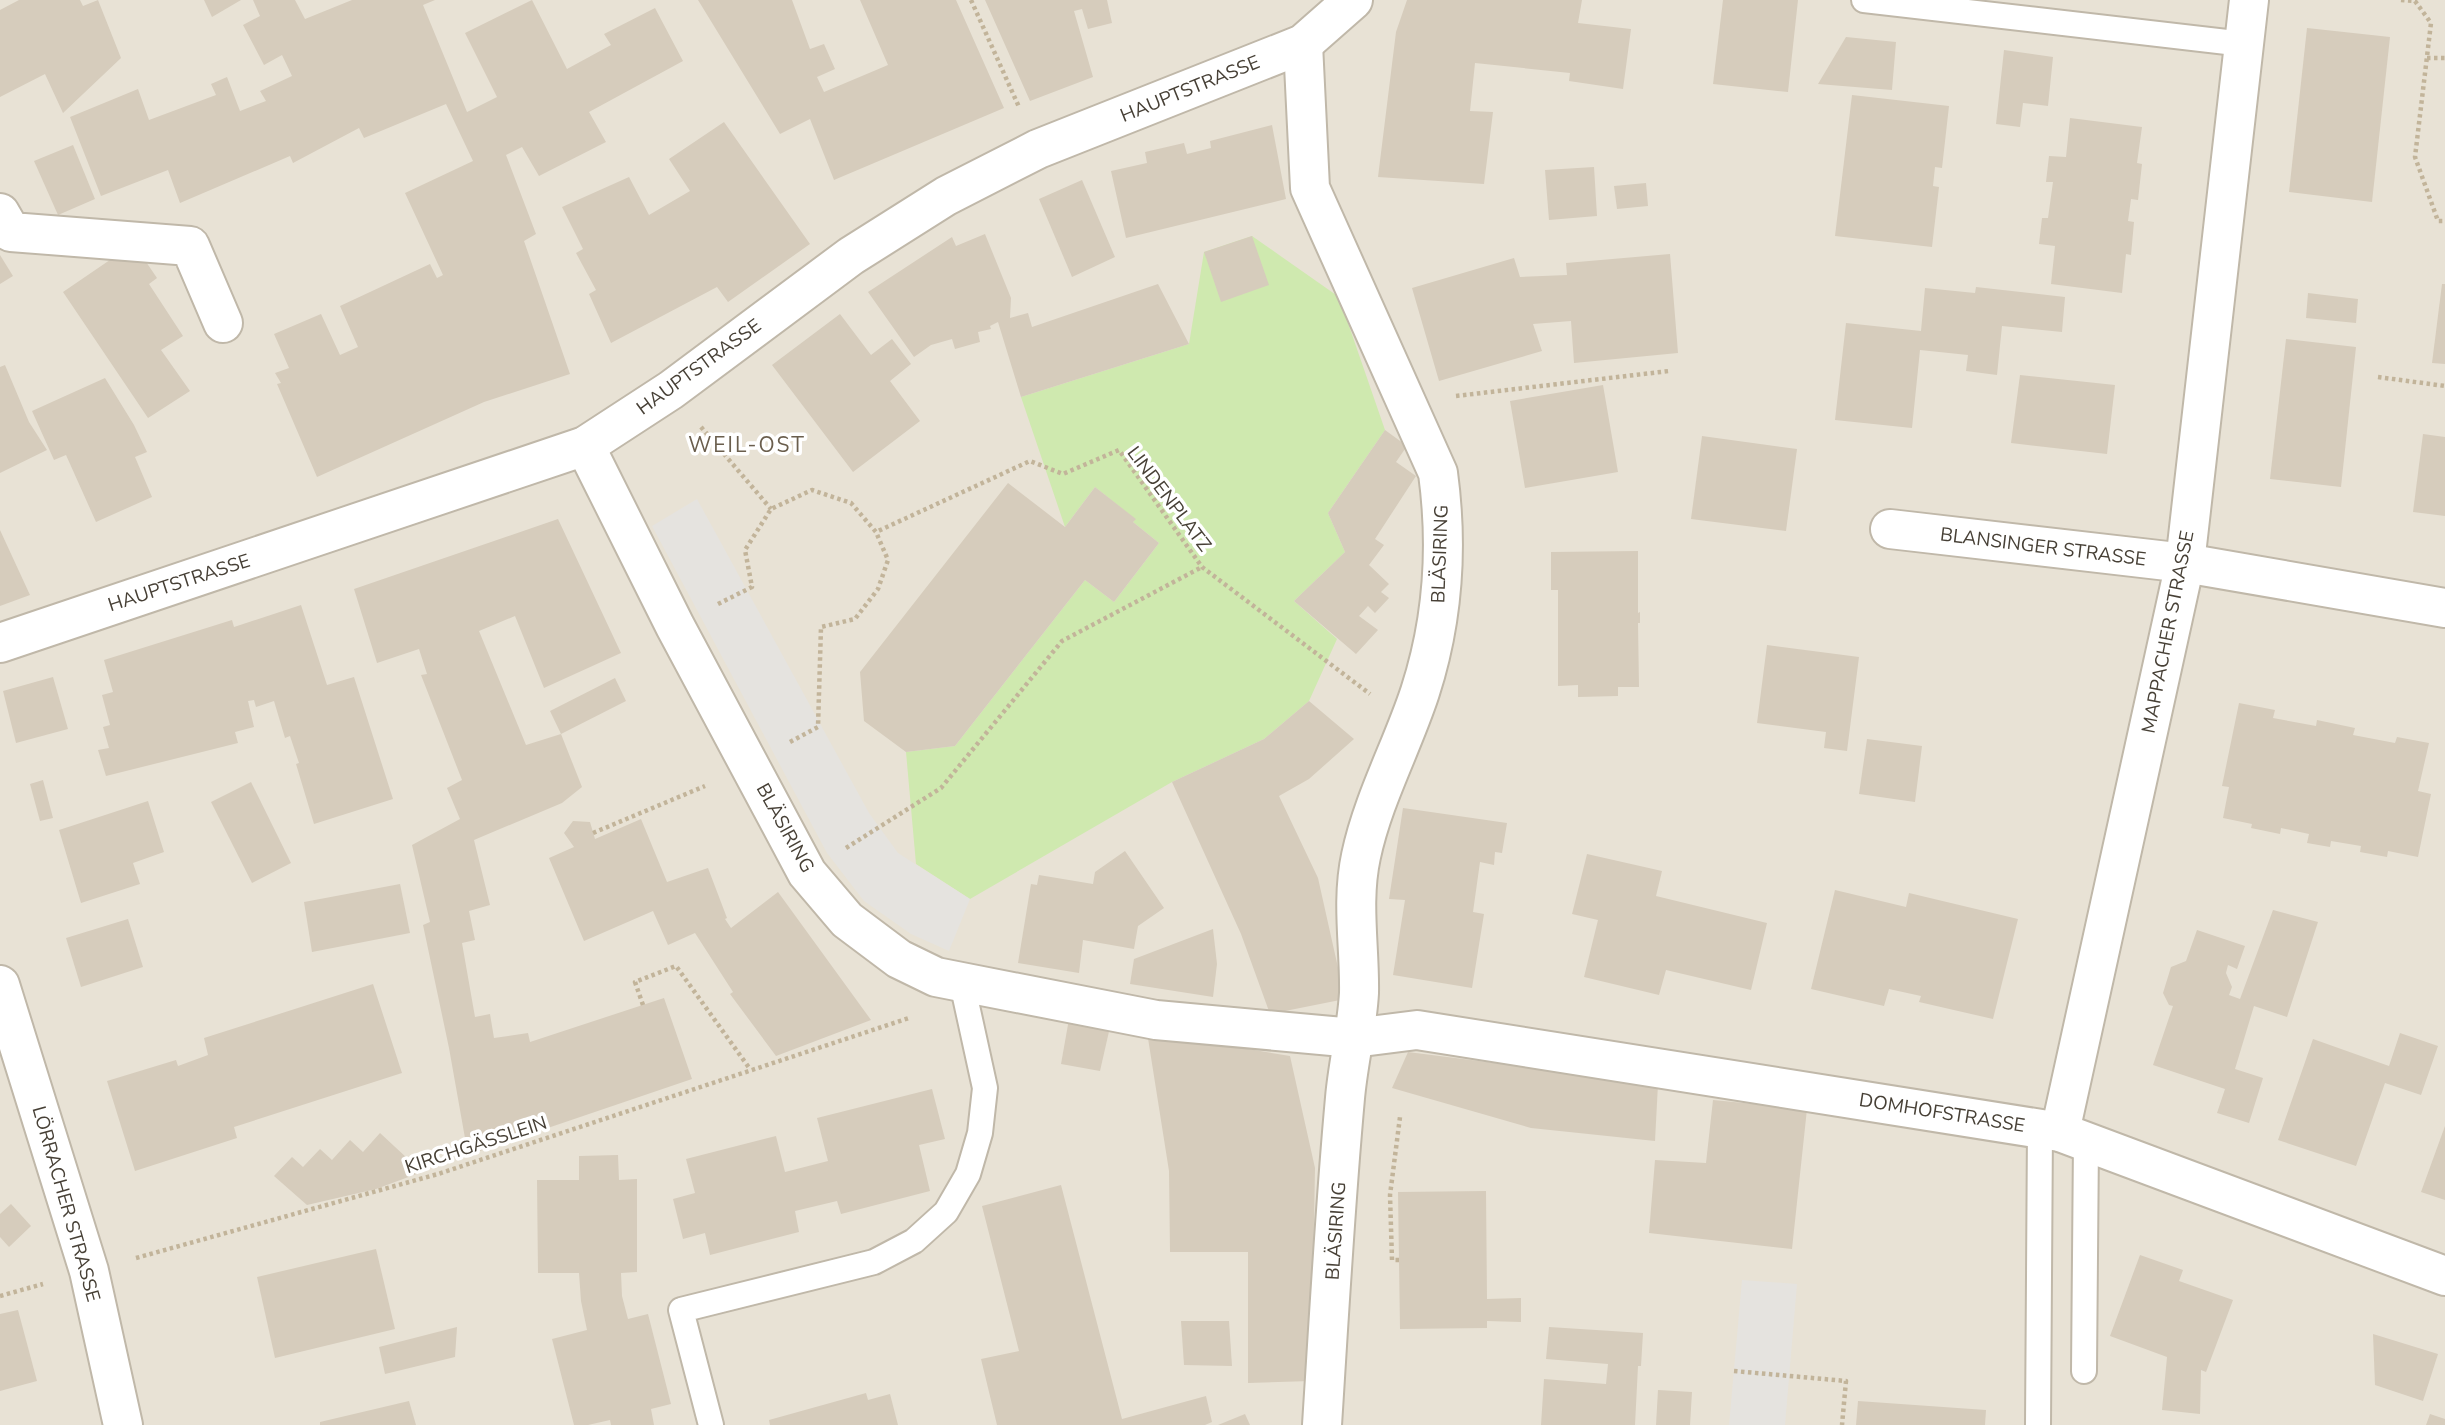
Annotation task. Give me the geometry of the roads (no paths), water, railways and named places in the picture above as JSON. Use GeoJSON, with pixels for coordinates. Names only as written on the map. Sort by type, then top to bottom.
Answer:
{"type":"FeatureCollection","features":[{"type":"Feature","properties":{"kind":"street","name":"HAUPTSTRASSE"},"geometry":{"type":"LineString","coordinates":[[0,643],[584,446],[671,390],[851,256],[946,197],[1038,149],[1303,44],[1353,0]]}},
{"type":"Feature","properties":{"kind":"street","name":"MAPPACHER STRASSE"},"geometry":{"type":"LineString","coordinates":[[2062,1134],[2185,563],[2249,0]]}},
{"type":"Feature","properties":{"kind":"street","name":"BLÄSIRING"},"geometry":{"type":"LineString","coordinates":[[1303,44],[1310,188],[1438,473],[1444,515],[1443,576],[1435,634],[1419,693],[1376,806],[1360,858],[1355,926],[1359,992],[1345,1095],[1322,1425]]}},
{"type":"Feature","properties":{"kind":"street"},"geometry":{"type":"LineString","coordinates":[[0,213],[11,232],[190,246],[223,323]]}},
{"type":"Feature","properties":{"kind":"street","name":"BLÄSIRING"},"geometry":{"type":"LineString","coordinates":[[584,446],[807,873],[847,920],[900,959],[949,980],[1156,1020],[1354,1038],[1417,1030]]}},
{"type":"Feature","properties":{"kind":"street","name":"BLANSINGER STRASSE"},"geometry":{"type":"LineString","coordinates":[[1890,529],[2185,563],[2445,608]]}},
{"type":"Feature","properties":{"kind":"street","name":"LÖRRACHER STRASSE"},"geometry":{"type":"LineString","coordinates":[[0,985],[89,1271],[123,1425]]}},
{"type":"Feature","properties":{"kind":"street","name":"DOMHOFSTRASSE"},"geometry":{"type":"LineString","coordinates":[[1417,1030],[2062,1134],[2445,1276]]}},
{"type":"Feature","properties":{"kind":"lane"},"geometry":{"type":"LineString","coordinates":[[1864,0],[2244,44]]}},
{"type":"Feature","properties":{"kind":"lane"},"geometry":{"type":"LineString","coordinates":[[710,1425],[681,1310],[874,1262],[914,1241],[946,1212],[968,1174],[980,1133],[985,1088],[949,980]]}},
{"type":"Feature","properties":{"kind":"lane"},"geometry":{"type":"LineString","coordinates":[[2062,1134],[2084,1371]]}},
{"type":"Feature","properties":{"kind":"lane"},"geometry":{"type":"LineString","coordinates":[[2038,1425],[2062,1134]]}},
{"type":"Feature","properties":{"kind":"district","name":"WEIL-OST"},"geometry":{"type":"Point","coordinates":[747,445]}}]}
